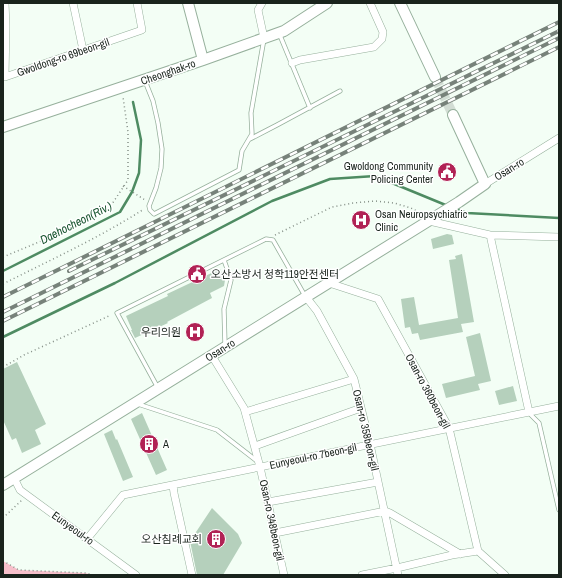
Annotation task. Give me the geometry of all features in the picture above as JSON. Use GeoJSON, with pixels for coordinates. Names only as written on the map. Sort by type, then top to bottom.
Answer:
{"type":"FeatureCollection","features":[{"type":"Feature","properties":{"kind":"street","name":"Gwoldong-ro 69beon-gil"},"geometry":{"type":"LineString","coordinates":[[5,3],[5,77],[142,30],[137,3]]}},
{"type":"Feature","properties":{"kind":"street"},"geometry":{"type":"LineString","coordinates":[[73,3],[82,50]]}},
{"type":"Feature","properties":{"kind":"street"},"geometry":{"type":"LineString","coordinates":[[188,3],[203,60]]}},
{"type":"Feature","properties":{"kind":"street"},"geometry":{"type":"LineString","coordinates":[[262,3],[258,10],[264,38]]}},
{"type":"Feature","properties":{"kind":"street","name":"Cheonghak-ro"},"geometry":{"type":"LineString","coordinates":[[3,127],[279,33],[327,3]]}},
{"type":"Feature","properties":{"kind":"street"},"geometry":{"type":"LineString","coordinates":[[292,63],[300,60],[374,46],[382,39],[383,32],[370,3]]}},
{"type":"Feature","properties":{"kind":"street"},"geometry":{"type":"LineString","coordinates":[[400,3],[435,77]]}},
{"type":"Feature","properties":{"kind":"street"},"geometry":{"type":"LineString","coordinates":[[453,115],[485,184]]}},
{"type":"Feature","properties":{"kind":"street","name":"Osan-ro"},"geometry":{"type":"LineString","coordinates":[[3,485],[434,218],[559,138]]}},
{"type":"Feature","properties":{"kind":"street"},"geometry":{"type":"LineString","coordinates":[[434,218],[490,236],[559,237]]}},
{"type":"Feature","properties":{"kind":"street"},"geometry":{"type":"LineString","coordinates":[[490,236],[529,412]]}},
{"type":"Feature","properties":{"kind":"street","name":"Osan-ro 360beon-gil"},"geometry":{"type":"LineString","coordinates":[[329,283],[378,299],[449,428],[478,551]]}},
{"type":"Feature","properties":{"kind":"street","name":"Osan-ro 358beon-gil"},"geometry":{"type":"LineString","coordinates":[[306,297],[317,311],[354,379],[362,408],[398,572]]}},
{"type":"Feature","properties":{"kind":"street","name":"Osan-ro 348beon-gil"},"geometry":{"type":"LineString","coordinates":[[212,356],[244,408],[260,465],[284,575]]}},
{"type":"Feature","properties":{"kind":"street"},"geometry":{"type":"LineString","coordinates":[[245,412],[354,379]]}},
{"type":"Feature","properties":{"kind":"street","name":"Eunyeoul-ro 7beon-gil"},"geometry":{"type":"LineString","coordinates":[[87,539],[123,495],[260,465],[559,406]]}},
{"type":"Feature","properties":{"kind":"street"},"geometry":{"type":"LineString","coordinates":[[254,446],[362,408]]}},
{"type":"Feature","properties":{"kind":"street","name":"Eunyeoul-ro"},"geometry":{"type":"LineString","coordinates":[[14,478],[20,490],[136,575]]}},
{"type":"Feature","properties":{"kind":"street"},"geometry":{"type":"LineString","coordinates":[[268,502],[378,482]]}},
{"type":"Feature","properties":{"kind":"street"},"geometry":{"type":"LineString","coordinates":[[173,484],[192,575]]}},
{"type":"Feature","properties":{"kind":"street"},"geometry":{"type":"LineString","coordinates":[[275,533],[385,511],[390,512],[460,554]]}},
{"type":"Feature","properties":{"kind":"street"},"geometry":{"type":"LineString","coordinates":[[362,575],[398,572],[452,555],[478,551],[505,575]]}},
{"type":"Feature","properties":{"kind":"lane"},"geometry":{"type":"LineString","coordinates":[[279,33],[310,108]]}},
{"type":"Feature","properties":{"kind":"lane"},"geometry":{"type":"LineString","coordinates":[[144,80],[153,101],[162,149],[161,168],[156,188],[149,206],[150,210],[154,214],[239,170],[242,151],[252,134],[252,113],[264,38]]}},
{"type":"Feature","properties":{"kind":"lane"},"geometry":{"type":"LineString","coordinates":[[249,139],[340,91]]}},
{"type":"Feature","properties":{"kind":"lane"},"geometry":{"type":"LineString","coordinates":[[159,388],[117,313],[266,239],[273,240],[306,297]]}},
{"type":"Feature","properties":{"kind":"lane"},"geometry":{"type":"LineString","coordinates":[[224,260],[231,280],[224,309],[225,348]]}},
{"type":"Feature","properties":{"kind":"lane"},"geometry":{"type":"LineString","coordinates":[[135,403],[217,430],[260,465]]}},
{"type":"Feature","properties":{"kind":"lane"},"geometry":{"type":"LineString","coordinates":[[529,412],[539,423],[559,510]]}},
{"type":"Feature","properties":{"kind":"path"},"geometry":{"type":"LineString","coordinates":[[3,257],[108,210],[128,180],[128,132],[122,87]]}},
{"type":"Feature","properties":{"kind":"path"},"geometry":{"type":"LineString","coordinates":[[123,186],[141,197]]}},
{"type":"Feature","properties":{"kind":"path"},"geometry":{"type":"LineString","coordinates":[[266,239],[332,207],[353,203],[375,201],[394,203],[411,208],[434,218]]}},
{"type":"Feature","properties":{"kind":"path"},"geometry":{"type":"LineString","coordinates":[[3,284],[45,264],[123,222],[149,206]]}},
{"type":"Feature","properties":{"kind":"path"},"geometry":{"type":"LineString","coordinates":[[3,367],[24,355],[117,313]]}},
{"type":"Feature","properties":{"kind":"path"},"geometry":{"type":"LineString","coordinates":[[3,518],[28,495]]}},
{"type":"Feature","properties":{"kind":"path"},"geometry":{"type":"LineString","coordinates":[[3,561],[19,570],[85,573],[94,575]]}},
{"type":"Feature","properties":{"kind":"shaded area"},"geometry":{"type":"Polygon","coordinates":[[[3,561],[19,570],[85,573],[94,575],[3,575],[3,561]]]}},
{"type":"Feature","properties":{"kind":"building"},"geometry":{"type":"Polygon","coordinates":[[[447,234],[452,235],[454,244],[433,249],[431,239],[447,234]]]}},
{"type":"Feature","properties":{"kind":"building"},"geometry":{"type":"Polygon","coordinates":[[[462,254],[474,322],[461,324],[463,332],[420,340],[418,333],[412,334],[410,327],[405,328],[401,299],[414,297],[419,325],[458,318],[449,260],[456,259],[455,256],[462,254]]]}},
{"type":"Feature","properties":{"kind":"building"},"geometry":{"type":"Polygon","coordinates":[[[220,269],[225,280],[224,286],[210,293],[212,298],[167,322],[168,323],[135,338],[126,316],[168,296],[167,294],[220,269]]]}},
{"type":"Feature","properties":{"kind":"building"},"geometry":{"type":"Polygon","coordinates":[[[480,333],[491,381],[478,384],[480,390],[446,398],[442,384],[475,376],[466,337],[480,333]]]}},
{"type":"Feature","properties":{"kind":"building"},"geometry":{"type":"Polygon","coordinates":[[[17,362],[46,424],[35,430],[41,444],[22,453],[16,438],[12,440],[3,420],[3,369],[17,362]]]}},
{"type":"Feature","properties":{"kind":"building"},"geometry":{"type":"Polygon","coordinates":[[[513,386],[517,401],[499,405],[495,391],[513,386]]]}},
{"type":"Feature","properties":{"kind":"building","name":"A"},"geometry":{"type":"Polygon","coordinates":[[[142,413],[167,470],[156,475],[131,419],[142,413]]]}},
{"type":"Feature","properties":{"kind":"building"},"geometry":{"type":"Polygon","coordinates":[[[112,430],[133,477],[123,481],[104,434],[112,430]]]}},
{"type":"Feature","properties":{"kind":"building","name":"오산침례교회"},"geometry":{"type":"Polygon","coordinates":[[[212,508],[238,534],[242,543],[223,575],[197,575],[190,541],[212,508]]]}},
{"type":"Feature","properties":{"kind":"waterway","name":"Daehocheon(Riv.)"},"geometry":{"type":"LineString","coordinates":[[3,271],[120,212],[132,192],[139,173],[141,140],[133,102]]}},
{"type":"Feature","properties":{"kind":"waterway"},"geometry":{"type":"LineString","coordinates":[[3,337],[115,283],[272,201],[330,179],[375,176],[448,206]]}},
{"type":"Feature","properties":{"kind":"waterway"},"geometry":{"type":"LineString","coordinates":[[455,208],[467,213],[559,218]]}},
{"type":"Feature","properties":{"kind":"tunnel"},"geometry":{"type":"LineString","coordinates":[[435,77],[453,115]]}},
{"type":"Feature","properties":{"kind":"railway"},"geometry":{"type":"LineString","coordinates":[[3,297],[559,22]]}},
{"type":"Feature","properties":{"kind":"railway"},"geometry":{"type":"LineString","coordinates":[[69,271],[559,31]]}},
{"type":"Feature","properties":{"kind":"railway"},"geometry":{"type":"LineString","coordinates":[[3,312],[559,38]]}},
{"type":"Feature","properties":{"kind":"railway"},"geometry":{"type":"LineString","coordinates":[[3,321],[559,47]]}},
{"type":"Feature","properties":{"kind":"place","name":"Gwoldong Community Policing Center"},"geometry":{"type":"Point","coordinates":[447,172]}},
{"type":"Feature","properties":{"kind":"place","name":"Osan Neuropsychiatric Clinic"},"geometry":{"type":"Point","coordinates":[361,220]}},
{"type":"Feature","properties":{"kind":"place","name":"오산소방서 청학119안전센터"},"geometry":{"type":"Point","coordinates":[197,274]}},
{"type":"Feature","properties":{"kind":"place","name":"우리의원"},"geometry":{"type":"Point","coordinates":[195,332]}},
{"type":"Feature","properties":{"kind":"place","name":"A"},"geometry":{"type":"Point","coordinates":[149,444]}},
{"type":"Feature","properties":{"kind":"place","name":"오산침례교회"},"geometry":{"type":"Point","coordinates":[216,539]}}]}
